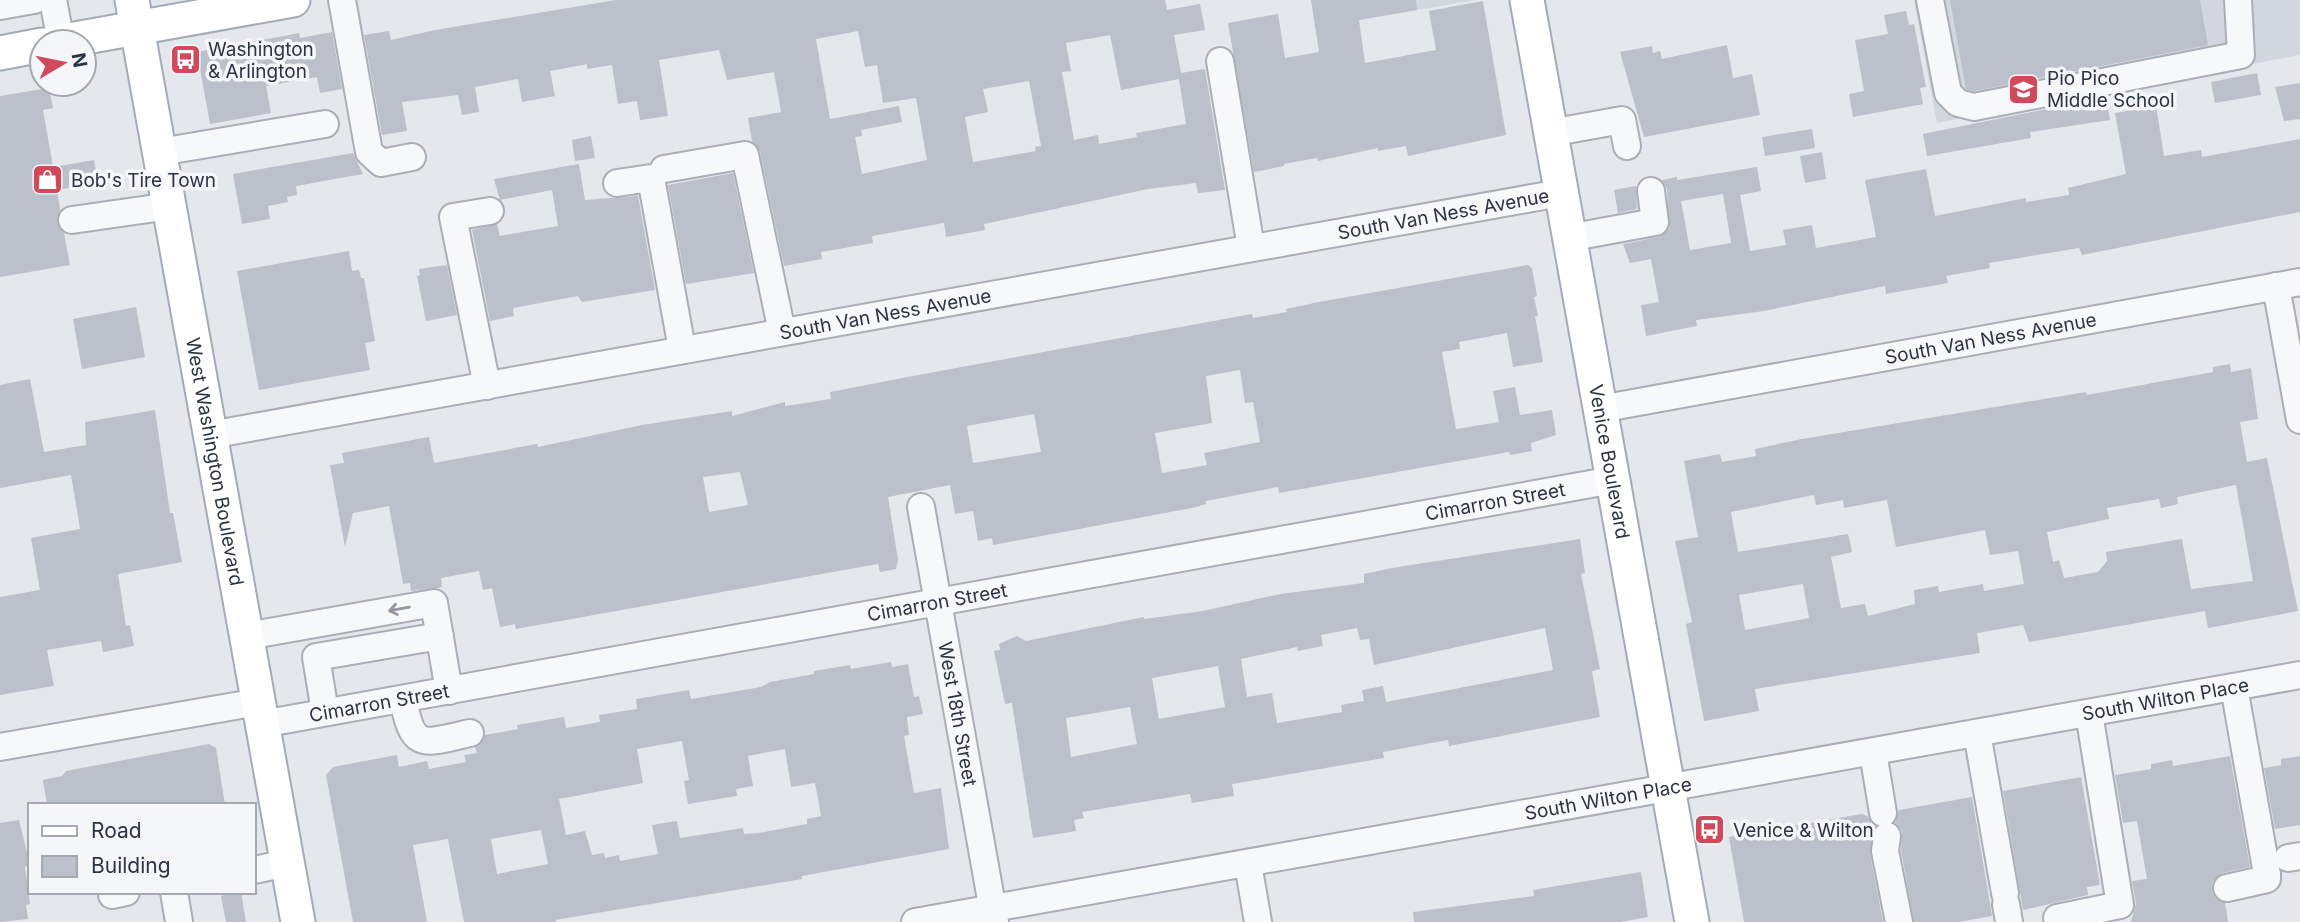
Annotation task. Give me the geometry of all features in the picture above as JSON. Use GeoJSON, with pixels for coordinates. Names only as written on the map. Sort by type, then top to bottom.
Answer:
{"type":"FeatureCollection","features":[{"type":"Feature","properties":{"kind":"main road"},"geometry":{"type":"LineString","coordinates":[[97,28],[134,14],[293,0]]}},
{"type":"Feature","properties":{"kind":"main road","name":"Venice Boulevard"},"geometry":{"type":"LineString","coordinates":[[1527,0],[1692,922]]}},
{"type":"Feature","properties":{"kind":"main road","name":"West Washington Boulevard"},"geometry":{"type":"LineString","coordinates":[[134,14],[298,922]]}},
{"type":"Feature","properties":{"kind":"main road"},"geometry":{"type":"LineString","coordinates":[[0,53],[28,48]]}},
{"type":"Feature","properties":{"kind":"street"},"geometry":{"type":"LineString","coordinates":[[0,6],[34,0]]}},
{"type":"Feature","properties":{"kind":"street"},"geometry":{"type":"LineString","coordinates":[[53,0],[58,28]]}},
{"type":"Feature","properties":{"kind":"street"},"geometry":{"type":"LineString","coordinates":[[342,0],[369,152],[381,163],[412,157]]}},
{"type":"Feature","properties":{"kind":"street"},"geometry":{"type":"LineString","coordinates":[[1930,0],[1948,93],[1958,103],[1974,107],[2241,55],[2238,0]]}},
{"type":"Feature","properties":{"kind":"street"},"geometry":{"type":"LineString","coordinates":[[1220,61],[1251,248]]}},
{"type":"Feature","properties":{"kind":"street"},"geometry":{"type":"LineString","coordinates":[[1550,133],[1622,120],[1627,146]]}},
{"type":"Feature","properties":{"kind":"street"},"geometry":{"type":"LineString","coordinates":[[160,152],[325,124]]}},
{"type":"Feature","properties":{"kind":"street"},"geometry":{"type":"LineString","coordinates":[[664,169],[745,155],[782,332]]}},
{"type":"Feature","properties":{"kind":"street"},"geometry":{"type":"LineString","coordinates":[[617,183],[651,178],[682,349]]}},
{"type":"Feature","properties":{"kind":"street"},"geometry":{"type":"LineString","coordinates":[[1568,238],[1655,222],[1651,191]]}},
{"type":"Feature","properties":{"kind":"street","name":"South Van Ness Avenue"},"geometry":{"type":"LineString","coordinates":[[210,435],[1560,193]]}},
{"type":"Feature","properties":{"kind":"street"},"geometry":{"type":"LineString","coordinates":[[72,220],[170,206]]}},
{"type":"Feature","properties":{"kind":"street"},"geometry":{"type":"LineString","coordinates":[[487,386],[453,217],[490,211]]}},
{"type":"Feature","properties":{"kind":"street"},"geometry":{"type":"LineString","coordinates":[[2288,284],[2300,420]]}},
{"type":"Feature","properties":{"kind":"street","name":"South Van Ness Avenue"},"geometry":{"type":"LineString","coordinates":[[1600,409],[2288,284]]}},
{"type":"Feature","properties":{"kind":"street","name":"Cimarron Street"},"geometry":{"type":"LineString","coordinates":[[0,747],[260,713],[325,712],[1613,481]]}},
{"type":"Feature","properties":{"kind":"street","name":"West 18th Street"},"geometry":{"type":"LineString","coordinates":[[921,507],[994,915]]}},
{"type":"Feature","properties":{"kind":"street"},"geometry":{"type":"LineString","coordinates":[[247,636],[434,603],[450,691]]}},
{"type":"Feature","properties":{"kind":"street"},"geometry":{"type":"LineString","coordinates":[[325,712],[316,657],[440,636]]}},
{"type":"Feature","properties":{"kind":"street","name":"South Wilton Place"},"geometry":{"type":"LineString","coordinates":[[915,922],[994,915],[1248,864],[2300,675]]}},
{"type":"Feature","properties":{"kind":"street"},"geometry":{"type":"LineString","coordinates":[[2227,888],[2267,879],[2234,687]]}},
{"type":"Feature","properties":{"kind":"street"},"geometry":{"type":"LineString","coordinates":[[403,699],[409,729],[416,738],[432,742],[470,733]]}},
{"type":"Feature","properties":{"kind":"street"},"geometry":{"type":"LineString","coordinates":[[2057,918],[2120,905],[2089,713]]}},
{"type":"Feature","properties":{"kind":"street"},"geometry":{"type":"LineString","coordinates":[[1977,733],[2007,906]]}},
{"type":"Feature","properties":{"kind":"street"},"geometry":{"type":"LineString","coordinates":[[1873,752],[1885,825],[1885,850],[1899,922]]}},
{"type":"Feature","properties":{"kind":"street"},"geometry":{"type":"LineString","coordinates":[[256,870],[287,863]]}},
{"type":"Feature","properties":{"kind":"street"},"geometry":{"type":"LineString","coordinates":[[1248,864],[1258,922]]}},
{"type":"Feature","properties":{"kind":"street"},"geometry":{"type":"LineString","coordinates":[[174,894],[179,922]]}},
{"type":"Feature","properties":{"kind":"shaded area"},"geometry":{"type":"Polygon","coordinates":[[[1379,0],[1475,0],[1381,16],[1379,0]]]}},
{"type":"Feature","properties":{"kind":"shaded area","name":"Pio Pico Middle School"},"geometry":{"type":"Polygon","coordinates":[[[1914,0],[2300,0],[2300,55],[1937,123],[1914,0]]]}},
{"type":"Feature","properties":{"kind":"building"},"geometry":{"type":"Polygon","coordinates":[[[616,0],[1165,0],[1167,10],[1200,4],[1205,30],[1174,35],[1181,73],[1205,69],[1225,190],[1198,193],[1196,183],[1148,189],[984,224],[985,230],[946,237],[944,223],[872,236],[873,243],[821,252],[822,259],[784,266],[760,152],[752,141],[748,118],[781,112],[774,72],[727,80],[719,50],[659,60],[668,116],[640,120],[637,101],[618,104],[612,65],[587,69],[587,64],[550,71],[555,96],[522,102],[518,79],[475,87],[479,112],[462,115],[458,95],[402,102],[407,131],[382,135],[364,35],[389,31],[391,40],[435,30],[616,0]],[[858,31],[816,39],[830,119],[899,106],[902,122],[861,130],[862,136],[855,137],[862,174],[927,160],[916,98],[883,103],[877,65],[865,67],[858,31]],[[1110,35],[1066,43],[1071,71],[1062,72],[1074,140],[1098,135],[1099,144],[1137,137],[1136,133],[1186,124],[1179,79],[1121,90],[1110,35]],[[1029,81],[983,89],[988,112],[965,117],[973,162],[1036,151],[1035,147],[1041,146],[1029,81]]]}},
{"type":"Feature","properties":{"kind":"building"},"geometry":{"type":"Polygon","coordinates":[[[1311,0],[1416,0],[1417,10],[1359,20],[1365,63],[1436,50],[1429,11],[1483,1],[1506,135],[1408,156],[1406,146],[1378,151],[1378,148],[1318,161],[1317,158],[1284,164],[1254,172],[1228,23],[1278,14],[1285,58],[1319,52],[1311,0]]]}},
{"type":"Feature","properties":{"kind":"building"},"geometry":{"type":"Polygon","coordinates":[[[1950,0],[2200,0],[2208,45],[1974,91],[1966,89],[1950,0]]]}},
{"type":"Feature","properties":{"kind":"building"},"geometry":{"type":"Polygon","coordinates":[[[1906,11],[1909,25],[1914,24],[1926,87],[1920,88],[1923,104],[1853,117],[1849,94],[1864,91],[1855,40],[1888,34],[1884,15],[1906,11]]]}},
{"type":"Feature","properties":{"kind":"building"},"geometry":{"type":"Polygon","coordinates":[[[332,32],[342,89],[320,93],[317,77],[266,86],[271,113],[210,124],[197,52],[299,33],[300,38],[332,32]]]}},
{"type":"Feature","properties":{"kind":"building"},"geometry":{"type":"Polygon","coordinates":[[[1727,45],[1733,78],[1752,74],[1760,115],[1644,137],[1620,52],[1652,46],[1653,53],[1660,51],[1662,59],[1727,45]]]}},
{"type":"Feature","properties":{"kind":"building"},"geometry":{"type":"Polygon","coordinates":[[[2257,73],[2261,95],[2215,103],[2211,82],[2257,73]]]}},
{"type":"Feature","properties":{"kind":"building"},"geometry":{"type":"Polygon","coordinates":[[[2300,83],[2300,119],[2284,121],[2275,87],[2300,83]]]}},
{"type":"Feature","properties":{"kind":"building"},"geometry":{"type":"Polygon","coordinates":[[[28,91],[28,98],[51,98],[53,108],[43,110],[53,167],[94,160],[98,183],[57,190],[60,210],[57,223],[64,233],[70,265],[0,277],[0,96],[28,91]]]}},
{"type":"Feature","properties":{"kind":"building"},"geometry":{"type":"Polygon","coordinates":[[[2106,97],[2110,120],[2030,132],[2031,138],[1927,156],[1923,134],[2106,97]]]}},
{"type":"Feature","properties":{"kind":"building"},"geometry":{"type":"Polygon","coordinates":[[[2156,106],[2164,156],[2201,150],[2202,157],[2300,139],[2300,212],[2082,255],[2079,248],[1989,263],[1990,268],[1946,276],[1948,283],[1886,294],[1885,286],[1764,311],[1696,320],[1697,326],[1646,336],[1641,305],[1659,302],[1651,259],[1630,263],[1623,244],[1658,237],[1669,228],[1667,189],[1662,180],[1757,167],[1761,191],[1740,195],[1750,251],[1786,245],[1783,230],[1812,225],[1816,248],[1876,237],[1865,180],[1926,169],[1935,216],[2026,198],[2026,202],[2069,195],[2068,188],[2126,174],[2115,113],[2156,106]],[[1723,194],[1681,201],[1690,250],[1731,243],[1723,194]]]}},
{"type":"Feature","properties":{"kind":"building"},"geometry":{"type":"Polygon","coordinates":[[[1812,129],[1815,148],[1765,156],[1762,137],[1812,129]]]}},
{"type":"Feature","properties":{"kind":"building"},"geometry":{"type":"Polygon","coordinates":[[[591,136],[595,158],[575,161],[572,140],[591,136]]]}},
{"type":"Feature","properties":{"kind":"building"},"geometry":{"type":"Polygon","coordinates":[[[1822,152],[1826,179],[1805,183],[1800,156],[1822,152]]]}},
{"type":"Feature","properties":{"kind":"building"},"geometry":{"type":"Polygon","coordinates":[[[353,153],[363,174],[296,186],[297,195],[287,197],[288,202],[268,206],[270,219],[242,224],[233,174],[353,153]]]}},
{"type":"Feature","properties":{"kind":"building"},"geometry":{"type":"Polygon","coordinates":[[[579,164],[585,200],[638,196],[655,290],[582,302],[578,296],[513,308],[514,316],[490,321],[472,230],[497,224],[500,236],[558,226],[552,190],[500,200],[494,179],[579,164]]]}},
{"type":"Feature","properties":{"kind":"building"},"geometry":{"type":"Polygon","coordinates":[[[733,173],[754,273],[686,284],[668,185],[733,173]]]}},
{"type":"Feature","properties":{"kind":"building"},"geometry":{"type":"Polygon","coordinates":[[[1636,186],[1637,209],[1618,213],[1614,190],[1636,186]]]}},
{"type":"Feature","properties":{"kind":"building"},"geometry":{"type":"Polygon","coordinates":[[[349,251],[352,271],[359,270],[361,278],[364,278],[375,341],[365,343],[370,370],[259,390],[237,271],[349,251]]]}},
{"type":"Feature","properties":{"kind":"building"},"geometry":{"type":"Polygon","coordinates":[[[447,265],[457,315],[426,321],[417,276],[420,275],[419,269],[447,265]]]}},
{"type":"Feature","properties":{"kind":"building"},"geometry":{"type":"Polygon","coordinates":[[[1528,265],[1532,268],[1537,296],[1534,297],[1538,316],[1535,316],[1543,362],[1513,367],[1507,333],[1459,342],[1460,349],[1442,352],[1456,429],[1499,422],[1493,391],[1515,387],[1520,415],[1552,410],[1556,435],[1531,443],[1532,451],[1510,455],[1509,452],[1279,493],[1278,487],[1206,501],[1206,504],[1192,508],[993,545],[992,538],[978,541],[973,511],[955,514],[950,485],[888,497],[898,560],[896,569],[880,572],[878,564],[516,629],[515,624],[500,627],[492,588],[483,590],[479,571],[441,578],[442,587],[438,588],[411,591],[410,583],[403,584],[389,506],[353,513],[345,547],[330,465],[344,463],[342,453],[429,437],[434,463],[537,444],[538,447],[642,425],[732,411],[732,416],[785,402],[785,406],[831,399],[830,392],[1252,314],[1253,318],[1287,312],[1286,309],[1528,265]],[[1240,370],[1206,376],[1212,423],[1155,433],[1162,473],[1207,465],[1204,453],[1260,442],[1253,402],[1245,403],[1240,370]],[[1034,414],[967,426],[973,463],[1041,452],[1034,414]],[[740,472],[703,477],[709,512],[748,505],[740,472]]]}},
{"type":"Feature","properties":{"kind":"building"},"geometry":{"type":"Polygon","coordinates":[[[136,307],[145,357],[82,369],[73,319],[136,307]]]}},
{"type":"Feature","properties":{"kind":"building"},"geometry":{"type":"Polygon","coordinates":[[[2230,364],[2231,372],[2251,368],[2258,419],[2240,422],[2247,462],[2267,458],[2298,611],[2208,628],[2205,611],[2029,642],[2023,625],[1977,633],[1980,653],[1755,689],[1759,711],[1704,721],[1686,624],[1692,622],[1675,541],[1698,537],[1684,461],[1720,454],[1722,462],[1756,456],[1755,449],[1802,439],[2086,392],[2087,395],[2213,372],[2213,367],[2230,364]],[[2236,485],[2177,497],[2178,504],[2161,508],[2159,499],[2107,508],[2109,519],[2047,532],[2053,562],[2059,560],[2064,578],[2098,572],[2107,561],[2106,552],[2182,539],[2191,589],[2253,581],[2236,485]],[[1814,495],[1731,512],[1738,552],[1848,534],[1852,552],[1831,557],[1841,608],[1865,604],[1868,616],[1915,604],[1914,590],[1938,586],[1939,592],[1983,584],[1984,591],[2024,584],[2018,551],[1990,555],[1985,530],[1896,547],[1887,500],[1844,508],[1843,500],[1816,505],[1814,495]],[[1803,584],[1739,595],[1745,630],[1809,618],[1803,584]]]}},
{"type":"Feature","properties":{"kind":"building"},"geometry":{"type":"Polygon","coordinates":[[[30,379],[44,452],[86,445],[85,422],[155,410],[170,513],[173,513],[182,562],[118,574],[126,626],[130,625],[134,646],[103,652],[101,641],[47,650],[54,686],[0,695],[0,597],[40,590],[31,538],[80,529],[71,475],[0,488],[0,385],[30,379]]]}},
{"type":"Feature","properties":{"kind":"building"},"geometry":{"type":"Polygon","coordinates":[[[1580,539],[1585,573],[1581,574],[1600,669],[1592,671],[1600,717],[1449,746],[1448,740],[1383,752],[1384,758],[1232,784],[1234,796],[1192,803],[1190,794],[1082,812],[1084,818],[1074,820],[1076,831],[1033,838],[1012,703],[1005,704],[994,651],[1000,650],[999,644],[1017,636],[1026,641],[1144,617],[1203,611],[1280,594],[1364,583],[1364,574],[1580,539]],[[1357,628],[1321,635],[1323,646],[1298,651],[1297,647],[1241,659],[1247,697],[1272,693],[1277,723],[1342,712],[1341,705],[1364,701],[1362,690],[1383,686],[1386,702],[1553,670],[1545,628],[1374,665],[1369,639],[1360,640],[1357,628]],[[1218,666],[1152,678],[1159,719],[1225,707],[1218,666]],[[1130,707],[1066,718],[1071,757],[1137,744],[1130,707]]]}},
{"type":"Feature","properties":{"kind":"building"},"geometry":{"type":"Polygon","coordinates":[[[891,662],[892,667],[908,664],[914,697],[919,696],[923,714],[907,717],[909,735],[904,736],[914,793],[941,788],[949,849],[802,876],[802,879],[555,920],[556,922],[464,922],[448,839],[413,845],[427,922],[353,922],[326,775],[333,767],[397,755],[399,767],[427,761],[429,769],[466,762],[464,755],[477,753],[475,747],[485,735],[518,729],[517,725],[564,717],[566,728],[600,722],[599,715],[637,709],[636,699],[689,690],[691,699],[761,687],[770,682],[814,674],[814,671],[850,665],[851,669],[891,662]],[[682,741],[637,749],[643,783],[559,799],[566,835],[585,831],[592,855],[604,853],[605,858],[619,855],[620,861],[658,854],[652,825],[677,821],[680,838],[743,828],[744,834],[759,833],[807,824],[807,819],[821,816],[815,783],[791,787],[785,749],[748,756],[753,786],[736,789],[737,796],[688,804],[684,781],[689,780],[682,741]],[[541,830],[491,839],[497,874],[548,864],[541,830]]]}},
{"type":"Feature","properties":{"kind":"building"},"geometry":{"type":"Polygon","coordinates":[[[209,744],[216,748],[225,803],[47,803],[43,780],[62,776],[66,771],[209,744]]]}},
{"type":"Feature","properties":{"kind":"building"},"geometry":{"type":"Polygon","coordinates":[[[2230,756],[2250,867],[2223,873],[2212,883],[2212,892],[2216,899],[2225,903],[2228,922],[2131,922],[2136,903],[2132,881],[2147,879],[2137,821],[2123,823],[2115,775],[2151,769],[2151,764],[2172,760],[2173,766],[2230,756]]]}},
{"type":"Feature","properties":{"kind":"building"},"geometry":{"type":"Polygon","coordinates":[[[2300,756],[2300,825],[2275,829],[2264,768],[2281,765],[2281,759],[2300,756]]]}},
{"type":"Feature","properties":{"kind":"building"},"geometry":{"type":"Polygon","coordinates":[[[2081,777],[2100,885],[2087,887],[2088,895],[2023,910],[2003,791],[2081,777]]]}},
{"type":"Feature","properties":{"kind":"building"},"geometry":{"type":"Polygon","coordinates":[[[1972,797],[1992,916],[1959,922],[1914,922],[1901,850],[1902,831],[1895,823],[1899,810],[1972,797]]]}},
{"type":"Feature","properties":{"kind":"building"},"geometry":{"type":"Polygon","coordinates":[[[1862,814],[1875,826],[1870,854],[1883,922],[1744,922],[1729,837],[1862,814]]]}},
{"type":"Feature","properties":{"kind":"building"},"geometry":{"type":"Polygon","coordinates":[[[19,820],[28,857],[28,866],[25,867],[30,904],[26,905],[28,919],[0,922],[0,823],[19,820]]]}},
{"type":"Feature","properties":{"kind":"building"},"geometry":{"type":"Polygon","coordinates":[[[1641,872],[1648,917],[1620,922],[1414,922],[1413,912],[1534,896],[1533,890],[1641,872]]]}},
{"type":"Feature","properties":{"kind":"building"},"geometry":{"type":"Polygon","coordinates":[[[241,894],[246,922],[226,922],[221,896],[241,894]]]}},
{"type":"Feature","properties":{"kind":"place","name":"Washington & Arlington"},"geometry":{"type":"Point","coordinates":[185,60]}},
{"type":"Feature","properties":{"kind":"place","name":"Pio Pico Middle School"},"geometry":{"type":"Point","coordinates":[2024,89]}},
{"type":"Feature","properties":{"kind":"place","name":"Bob's Tire Town"},"geometry":{"type":"Point","coordinates":[48,180]}},
{"type":"Feature","properties":{"kind":"place","name":"Venice & Wilton"},"geometry":{"type":"Point","coordinates":[1710,830]}}]}
